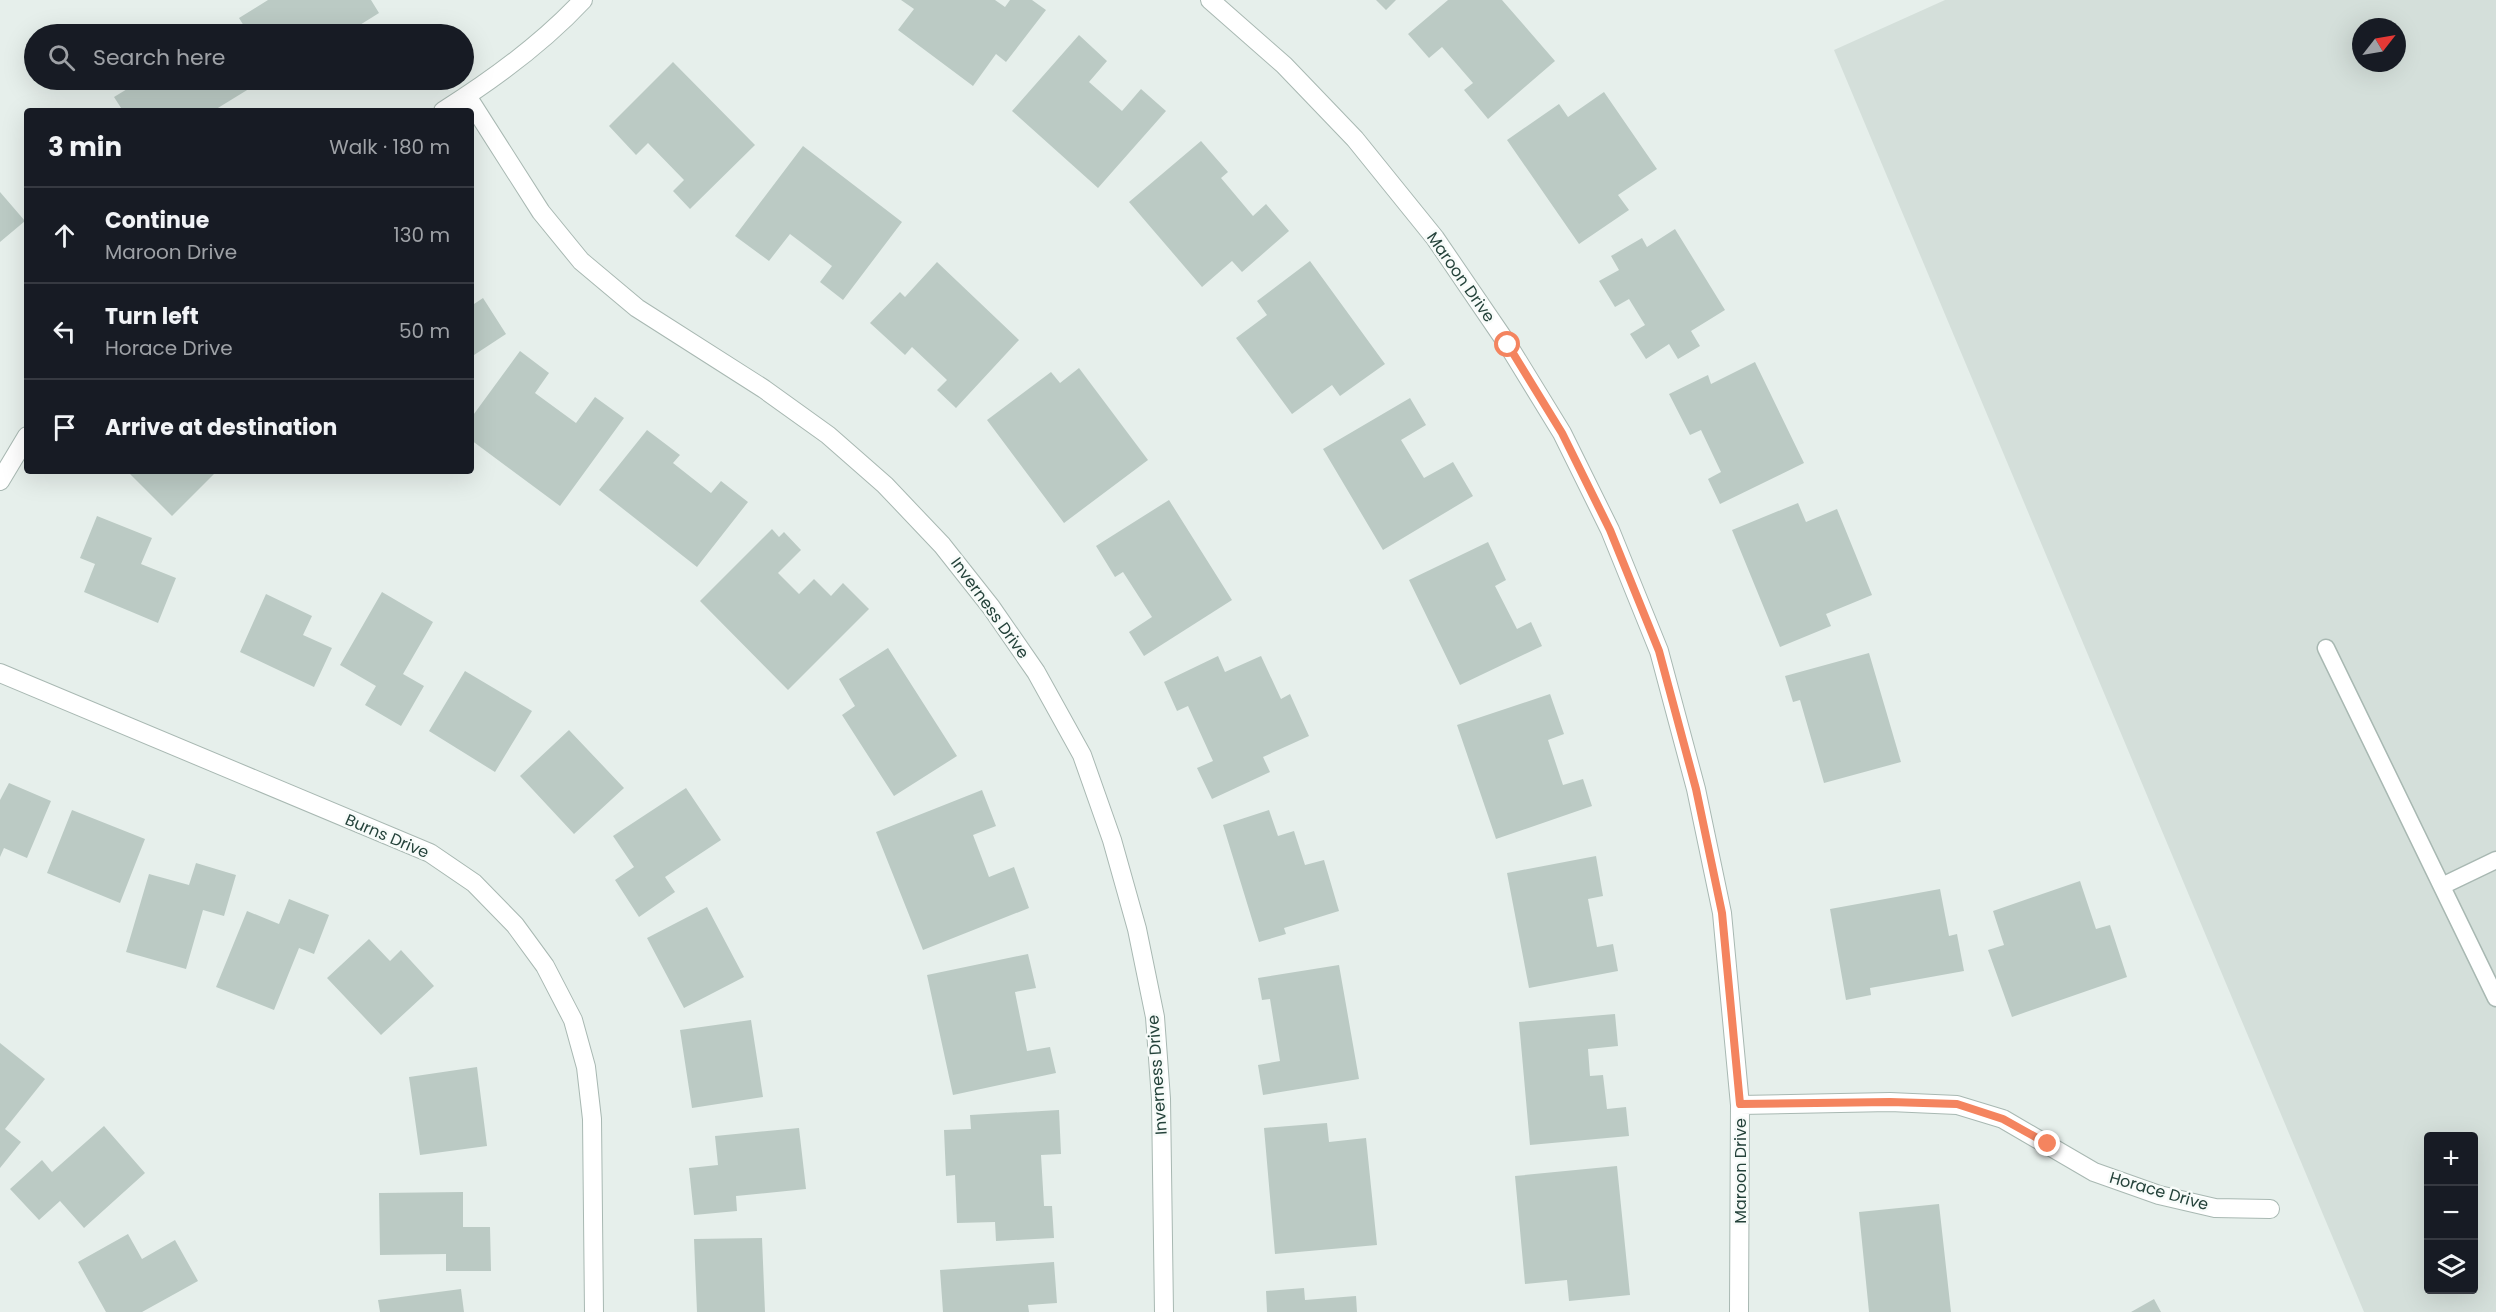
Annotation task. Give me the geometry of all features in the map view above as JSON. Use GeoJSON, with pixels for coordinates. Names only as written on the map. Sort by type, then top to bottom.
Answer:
{"type":"FeatureCollection","features":[{"type":"Feature","properties":{"kind":"street"},"geometry":{"type":"LineString","coordinates":[[448,108],[513,64],[583,0]]}},
{"type":"Feature","properties":{"kind":"street","name":"Maroon Drive"},"geometry":{"type":"LineString","coordinates":[[1210,0],[1284,65],[1355,139],[1435,238],[1508,345],[1562,433],[1610,530],[1659,651],[1696,789],[1722,913],[1740,1104],[1739,1312]]}},
{"type":"Feature","properties":{"kind":"street","name":"Inverness Drive"},"geometry":{"type":"LineString","coordinates":[[467,96],[541,212],[581,261],[637,308],[764,389],[828,435],[885,485],[942,545],[992,607],[1036,672],[1082,755],[1112,840],[1137,929],[1155,1017],[1161,1099],[1164,1312]]}},
{"type":"Feature","properties":{"kind":"street"},"geometry":{"type":"LineString","coordinates":[[0,481],[24,441]]}},
{"type":"Feature","properties":{"kind":"street","name":"Burns Drive"},"geometry":{"type":"LineString","coordinates":[[0,673],[430,853],[474,883],[515,925],[545,966],[573,1020],[586,1067],[592,1119],[594,1312]]}},
{"type":"Feature","properties":{"kind":"street","name":"Horace Drive"},"geometry":{"type":"LineString","coordinates":[[1740,1104],[1890,1102],[1957,1104],[2003,1119],[2094,1172],[2159,1195],[2215,1208],[2270,1209]]}},
{"type":"Feature","properties":{"kind":"lane"},"geometry":{"type":"LineString","coordinates":[[2326,648],[2496,998]]}},
{"type":"Feature","properties":{"kind":"lane"},"geometry":{"type":"LineString","coordinates":[[2442,886],[2496,860]]}},
{"type":"Feature","properties":{"kind":"shaded area"},"geometry":{"type":"Polygon","coordinates":[[[1945,0],[2496,0],[2496,1312],[2364,1312],[1834,50],[1945,0]]]}},
{"type":"Feature","properties":{"kind":"building"},"geometry":{"type":"Polygon","coordinates":[[[268,0],[371,0],[379,13],[361,24],[243,24],[239,18],[268,0]]]}},
{"type":"Feature","properties":{"kind":"building"},"geometry":{"type":"Polygon","coordinates":[[[901,0],[995,0],[1005,7],[1010,0],[1032,0],[1046,10],[1006,62],[996,54],[973,86],[898,30],[914,9],[901,0]]]}},
{"type":"Feature","properties":{"kind":"building"},"geometry":{"type":"Polygon","coordinates":[[[1376,0],[1396,0],[1386,10],[1376,0]]]}},
{"type":"Feature","properties":{"kind":"building"},"geometry":{"type":"Polygon","coordinates":[[[1448,0],[1502,0],[1555,61],[1488,119],[1464,90],[1473,83],[1442,47],[1429,58],[1408,34],[1448,0]]]}},
{"type":"Feature","properties":{"kind":"building"},"geometry":{"type":"Polygon","coordinates":[[[1079,35],[1107,61],[1089,82],[1122,111],[1141,89],[1166,111],[1098,188],[1012,111],[1079,35]]]}},
{"type":"Feature","properties":{"kind":"building"},"geometry":{"type":"Polygon","coordinates":[[[673,62],[755,145],[690,209],[673,191],[684,180],[648,143],[636,155],[609,126],[673,62]]]}},
{"type":"Feature","properties":{"kind":"building"},"geometry":{"type":"Polygon","coordinates":[[[126,90],[247,90],[218,108],[121,108],[114,97],[126,90]]]}},
{"type":"Feature","properties":{"kind":"building"},"geometry":{"type":"Polygon","coordinates":[[[1604,92],[1657,169],[1618,195],[1629,210],[1579,244],[1507,140],[1559,104],[1568,117],[1604,92]]]}},
{"type":"Feature","properties":{"kind":"building"},"geometry":{"type":"Polygon","coordinates":[[[1201,141],[1228,172],[1221,178],[1253,216],[1266,204],[1289,231],[1242,272],[1232,261],[1202,287],[1129,202],[1201,141]]]}},
{"type":"Feature","properties":{"kind":"building"},"geometry":{"type":"Polygon","coordinates":[[[803,146],[902,222],[843,300],[820,282],[832,266],[790,234],[769,261],[735,236],[803,146]]]}},
{"type":"Feature","properties":{"kind":"building"},"geometry":{"type":"Polygon","coordinates":[[[0,192],[24,222],[0,242],[0,192]]]}},
{"type":"Feature","properties":{"kind":"building"},"geometry":{"type":"Polygon","coordinates":[[[1675,229],[1725,310],[1691,331],[1700,346],[1678,359],[1669,344],[1646,359],[1630,334],[1645,325],[1629,299],[1615,307],[1599,281],[1619,270],[1611,256],[1642,238],[1647,247],[1675,229]]]}},
{"type":"Feature","properties":{"kind":"building"},"geometry":{"type":"Polygon","coordinates":[[[1310,261],[1385,364],[1340,396],[1332,385],[1292,414],[1236,338],[1267,315],[1257,301],[1310,261]]]}},
{"type":"Feature","properties":{"kind":"building"},"geometry":{"type":"Polygon","coordinates":[[[937,262],[1019,340],[956,408],[937,390],[947,380],[912,347],[905,355],[870,323],[900,292],[905,297],[937,262]]]}},
{"type":"Feature","properties":{"kind":"building"},"geometry":{"type":"Polygon","coordinates":[[[483,298],[506,334],[474,355],[474,304],[483,298]]]}},
{"type":"Feature","properties":{"kind":"building"},"geometry":{"type":"Polygon","coordinates":[[[520,351],[549,373],[535,393],[576,423],[595,397],[624,418],[560,506],[474,442],[474,414],[520,351]]]}},
{"type":"Feature","properties":{"kind":"building"},"geometry":{"type":"Polygon","coordinates":[[[1755,362],[1804,463],[1720,504],[1708,479],[1721,472],[1701,430],[1690,435],[1669,394],[1708,375],[1711,384],[1755,362]]]}},
{"type":"Feature","properties":{"kind":"building"},"geometry":{"type":"Polygon","coordinates":[[[1079,368],[1148,460],[1064,523],[987,420],[1051,372],[1060,383],[1079,368]]]}},
{"type":"Feature","properties":{"kind":"building"},"geometry":{"type":"Polygon","coordinates":[[[1410,398],[1426,425],[1401,440],[1424,478],[1453,462],[1473,496],[1383,550],[1323,449],[1410,398]]]}},
{"type":"Feature","properties":{"kind":"building"},"geometry":{"type":"Polygon","coordinates":[[[647,430],[680,455],[673,463],[711,493],[721,481],[748,502],[697,567],[599,490],[647,430]]]}},
{"type":"Feature","properties":{"kind":"building"},"geometry":{"type":"Polygon","coordinates":[[[130,474],[214,474],[172,516],[130,474]]]}},
{"type":"Feature","properties":{"kind":"building"},"geometry":{"type":"Polygon","coordinates":[[[1169,500],[1232,600],[1144,656],[1129,632],[1152,617],[1123,572],[1115,577],[1096,546],[1169,500]]]}},
{"type":"Feature","properties":{"kind":"building"},"geometry":{"type":"Polygon","coordinates":[[[1798,503],[1806,522],[1837,509],[1872,595],[1826,614],[1831,626],[1780,647],[1732,530],[1798,503]]]}},
{"type":"Feature","properties":{"kind":"building"},"geometry":{"type":"Polygon","coordinates":[[[97,516],[152,538],[141,564],[176,578],[158,623],[84,592],[95,564],[80,558],[97,516]]]}},
{"type":"Feature","properties":{"kind":"building"},"geometry":{"type":"Polygon","coordinates":[[[772,529],[779,537],[784,532],[801,550],[778,573],[799,594],[814,579],[831,596],[843,583],[869,609],[788,690],[700,601],[772,529]]]}},
{"type":"Feature","properties":{"kind":"building"},"geometry":{"type":"Polygon","coordinates":[[[1488,542],[1506,580],[1495,586],[1517,629],[1531,622],[1542,646],[1460,685],[1409,580],[1488,542]]]}},
{"type":"Feature","properties":{"kind":"building"},"geometry":{"type":"Polygon","coordinates":[[[382,592],[433,622],[403,674],[424,686],[401,726],[365,705],[376,686],[340,665],[382,592]]]}},
{"type":"Feature","properties":{"kind":"building"},"geometry":{"type":"Polygon","coordinates":[[[266,594],[312,616],[303,635],[332,648],[314,687],[240,652],[266,594]]]}},
{"type":"Feature","properties":{"kind":"building"},"geometry":{"type":"Polygon","coordinates":[[[888,648],[957,756],[894,796],[842,715],[855,706],[839,679],[888,648]]]}},
{"type":"Feature","properties":{"kind":"building"},"geometry":{"type":"Polygon","coordinates":[[[1869,653],[1901,762],[1824,783],[1800,700],[1793,702],[1785,676],[1869,653]]]}},
{"type":"Feature","properties":{"kind":"building"},"geometry":{"type":"Polygon","coordinates":[[[1218,656],[1225,672],[1261,656],[1281,699],[1290,694],[1309,736],[1263,757],[1270,772],[1212,799],[1197,768],[1213,761],[1188,706],[1177,711],[1164,682],[1218,656]]]}},
{"type":"Feature","properties":{"kind":"building"},"geometry":{"type":"Polygon","coordinates":[[[465,671],[532,711],[495,772],[429,731],[465,671]]]}},
{"type":"Feature","properties":{"kind":"building"},"geometry":{"type":"Polygon","coordinates":[[[1550,694],[1564,734],[1548,740],[1563,785],[1583,779],[1592,806],[1496,839],[1457,725],[1550,694]]]}},
{"type":"Feature","properties":{"kind":"building"},"geometry":{"type":"Polygon","coordinates":[[[569,730],[624,788],[574,834],[520,776],[569,730]]]}},
{"type":"Feature","properties":{"kind":"building"},"geometry":{"type":"Polygon","coordinates":[[[9,783],[51,801],[27,858],[4,848],[0,857],[0,800],[9,783]]]}},
{"type":"Feature","properties":{"kind":"building"},"geometry":{"type":"Polygon","coordinates":[[[686,788],[721,840],[665,877],[675,892],[639,917],[615,880],[634,867],[613,836],[686,788]]]}},
{"type":"Feature","properties":{"kind":"building"},"geometry":{"type":"Polygon","coordinates":[[[982,790],[996,826],[973,835],[989,877],[1014,867],[1029,908],[923,950],[876,832],[982,790]]]}},
{"type":"Feature","properties":{"kind":"building"},"geometry":{"type":"Polygon","coordinates":[[[72,810],[145,839],[120,903],[47,873],[72,810]]]}},
{"type":"Feature","properties":{"kind":"building"},"geometry":{"type":"Polygon","coordinates":[[[1269,810],[1278,836],[1294,831],[1305,865],[1324,860],[1339,911],[1284,928],[1286,934],[1259,942],[1223,825],[1269,810]]]}},
{"type":"Feature","properties":{"kind":"building"},"geometry":{"type":"Polygon","coordinates":[[[1596,856],[1603,896],[1588,899],[1597,947],[1613,944],[1618,971],[1529,988],[1507,873],[1596,856]]]}},
{"type":"Feature","properties":{"kind":"building"},"geometry":{"type":"Polygon","coordinates":[[[196,863],[236,875],[224,916],[203,910],[186,969],[126,952],[149,874],[189,885],[196,863]]]}},
{"type":"Feature","properties":{"kind":"building"},"geometry":{"type":"Polygon","coordinates":[[[2080,881],[2096,929],[2110,925],[2127,977],[2012,1017],[1988,950],[2004,945],[1993,911],[2080,881]]]}},
{"type":"Feature","properties":{"kind":"building"},"geometry":{"type":"Polygon","coordinates":[[[1940,889],[1949,936],[1957,934],[1964,971],[1870,988],[1871,995],[1846,1000],[1830,909],[1940,889]]]}},
{"type":"Feature","properties":{"kind":"building"},"geometry":{"type":"Polygon","coordinates":[[[289,899],[329,915],[314,954],[299,948],[274,1010],[216,987],[247,911],[279,924],[289,899]]]}},
{"type":"Feature","properties":{"kind":"building"},"geometry":{"type":"Polygon","coordinates":[[[707,907],[744,977],[684,1008],[647,938],[707,907]]]}},
{"type":"Feature","properties":{"kind":"building"},"geometry":{"type":"Polygon","coordinates":[[[369,939],[390,961],[401,950],[434,986],[381,1035],[327,978],[369,939]]]}},
{"type":"Feature","properties":{"kind":"building"},"geometry":{"type":"Polygon","coordinates":[[[1028,954],[1036,988],[1015,992],[1027,1051],[1050,1047],[1056,1073],[953,1095],[927,975],[1028,954]]]}},
{"type":"Feature","properties":{"kind":"building"},"geometry":{"type":"Polygon","coordinates":[[[1339,965],[1359,1079],[1263,1095],[1258,1065],[1280,1061],[1270,999],[1262,1000],[1258,978],[1339,965]]]}},
{"type":"Feature","properties":{"kind":"building"},"geometry":{"type":"Polygon","coordinates":[[[1615,1014],[1618,1046],[1588,1049],[1590,1076],[1603,1075],[1607,1109],[1626,1107],[1629,1136],[1530,1145],[1519,1022],[1615,1014]]]}},
{"type":"Feature","properties":{"kind":"building"},"geometry":{"type":"Polygon","coordinates":[[[751,1020],[763,1097],[692,1108],[680,1030],[751,1020]]]}},
{"type":"Feature","properties":{"kind":"building"},"geometry":{"type":"Polygon","coordinates":[[[0,1043],[45,1079],[5,1129],[21,1142],[0,1168],[0,1043]]]}},
{"type":"Feature","properties":{"kind":"building"},"geometry":{"type":"Polygon","coordinates":[[[477,1067],[487,1146],[420,1155],[409,1077],[477,1067]]]}},
{"type":"Feature","properties":{"kind":"building"},"geometry":{"type":"Polygon","coordinates":[[[1059,1110],[1061,1154],[1041,1155],[1044,1206],[1052,1206],[1054,1238],[996,1241],[995,1222],[957,1223],[955,1175],[946,1176],[944,1130],[971,1129],[970,1115],[1059,1110]]]}},
{"type":"Feature","properties":{"kind":"building"},"geometry":{"type":"Polygon","coordinates":[[[1327,1123],[1329,1142],[1366,1138],[1377,1245],[1275,1254],[1264,1128],[1327,1123]]]}},
{"type":"Feature","properties":{"kind":"building"},"geometry":{"type":"Polygon","coordinates":[[[104,1126],[145,1173],[84,1228],[60,1201],[39,1220],[10,1189],[42,1160],[52,1172],[104,1126]]]}},
{"type":"Feature","properties":{"kind":"building"},"geometry":{"type":"Polygon","coordinates":[[[799,1128],[806,1189],[736,1196],[737,1211],[694,1215],[689,1168],[718,1165],[715,1136],[799,1128]]]}},
{"type":"Feature","properties":{"kind":"building"},"geometry":{"type":"Polygon","coordinates":[[[1617,1166],[1630,1295],[1569,1301],[1567,1280],[1525,1284],[1515,1176],[1617,1166]]]}},
{"type":"Feature","properties":{"kind":"building"},"geometry":{"type":"Polygon","coordinates":[[[463,1192],[463,1227],[490,1227],[491,1271],[446,1271],[446,1254],[380,1255],[379,1193],[463,1192]]]}},
{"type":"Feature","properties":{"kind":"building"},"geometry":{"type":"Polygon","coordinates":[[[1939,1204],[1951,1312],[1869,1312],[1859,1212],[1939,1204]]]}},
{"type":"Feature","properties":{"kind":"building"},"geometry":{"type":"Polygon","coordinates":[[[128,1234],[142,1259],[175,1240],[198,1281],[142,1312],[106,1312],[78,1262],[128,1234]]]}},
{"type":"Feature","properties":{"kind":"building"},"geometry":{"type":"Polygon","coordinates":[[[762,1238],[765,1312],[697,1312],[694,1239],[762,1238]]]}},
{"type":"Feature","properties":{"kind":"building"},"geometry":{"type":"Polygon","coordinates":[[[1054,1262],[1057,1303],[1028,1305],[1029,1312],[943,1312],[940,1270],[1054,1262]]]}},
{"type":"Feature","properties":{"kind":"building"},"geometry":{"type":"Polygon","coordinates":[[[1304,1288],[1305,1300],[1356,1296],[1357,1312],[1267,1312],[1266,1291],[1304,1288]]]}},
{"type":"Feature","properties":{"kind":"building"},"geometry":{"type":"Polygon","coordinates":[[[461,1289],[464,1312],[380,1312],[378,1300],[461,1289]]]}},
{"type":"Feature","properties":{"kind":"building"},"geometry":{"type":"Polygon","coordinates":[[[2154,1299],[2161,1312],[2131,1312],[2154,1299]]]}},
{"type":"Feature","properties":{"kind":"route"},"geometry":{"type":"LineString","coordinates":[[1508,345],[1562,433],[1610,530],[1659,651],[1696,789],[1722,913],[1740,1104],[1890,1102],[1957,1104],[2003,1119],[2048,1144]]}}]}
